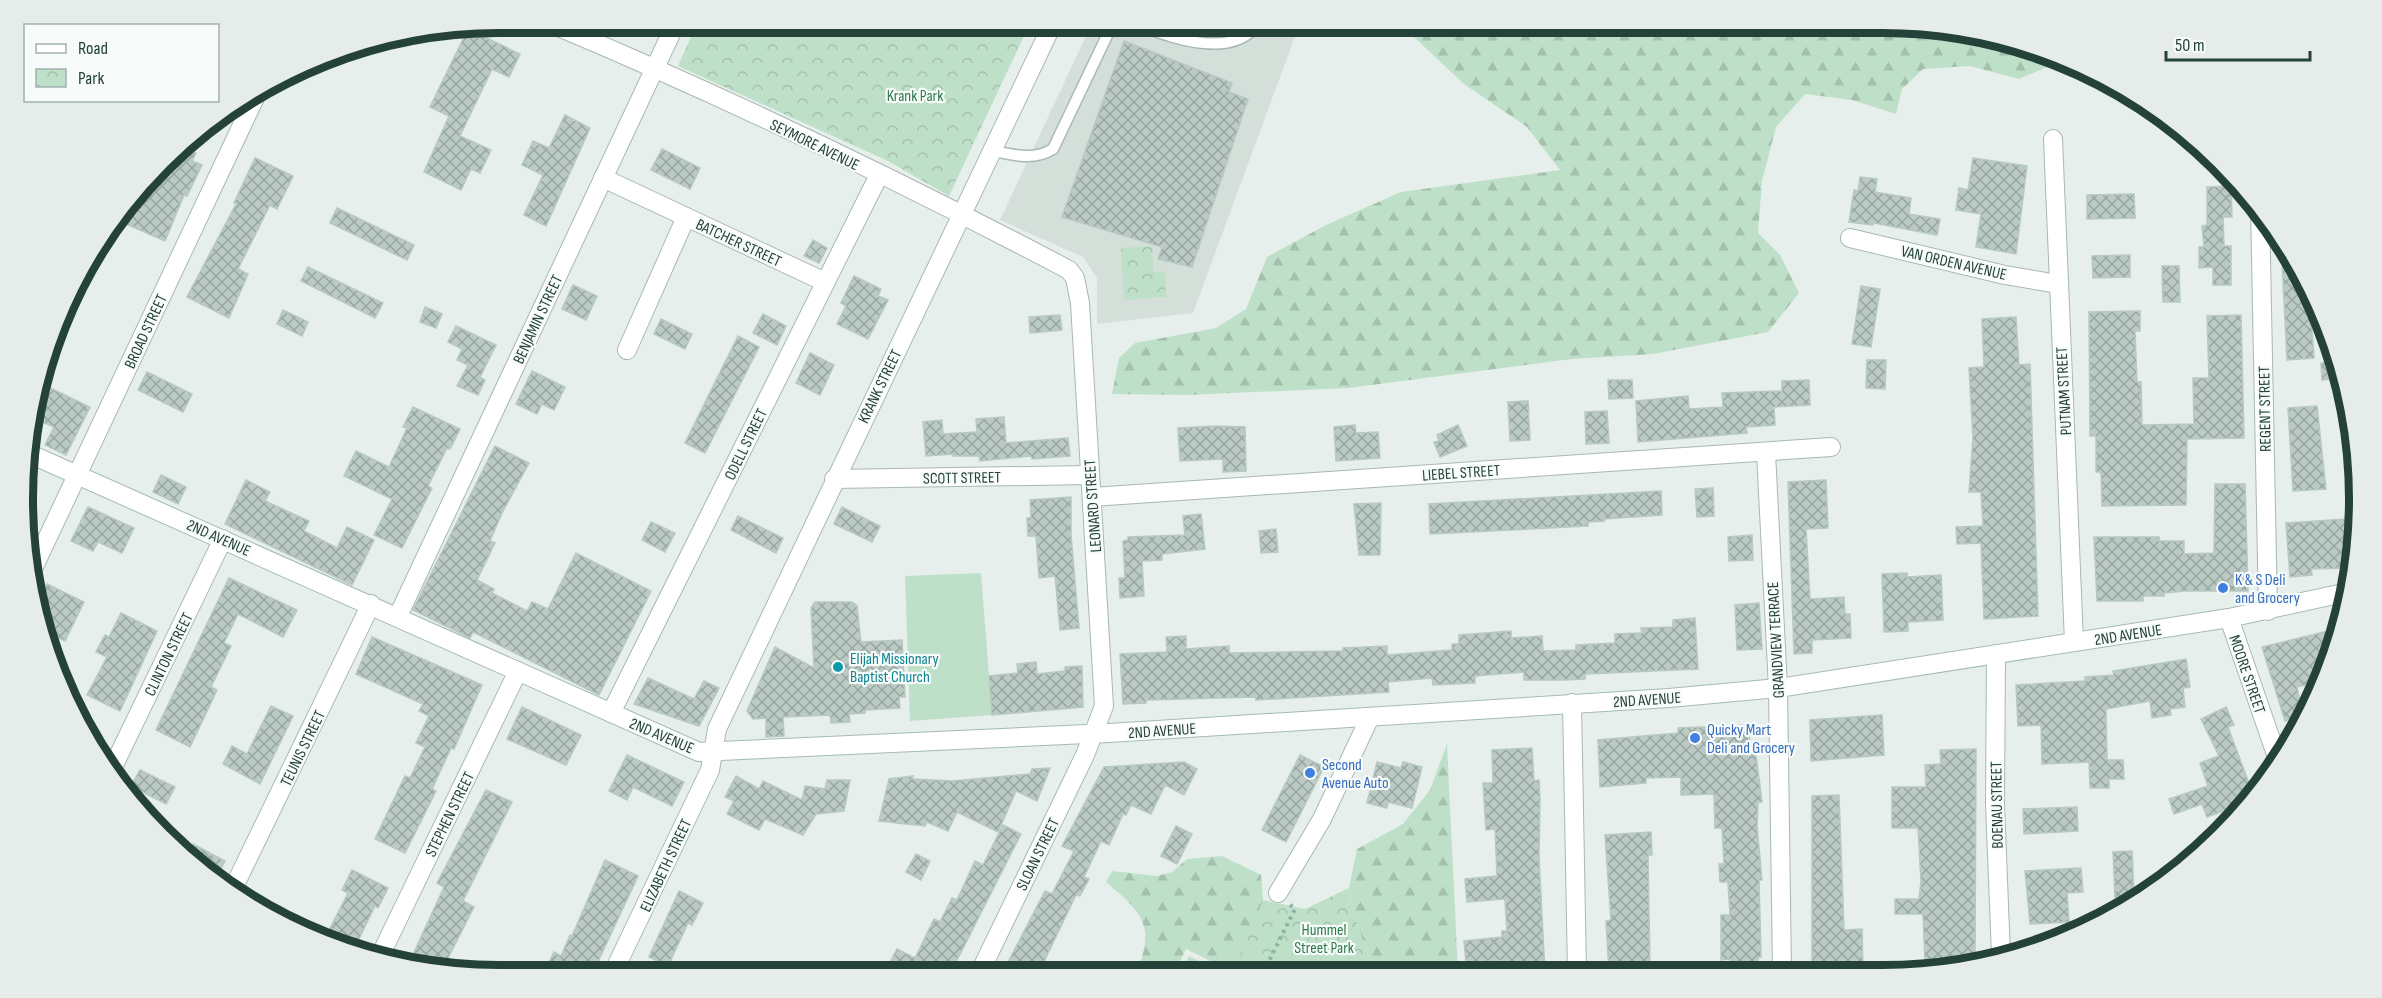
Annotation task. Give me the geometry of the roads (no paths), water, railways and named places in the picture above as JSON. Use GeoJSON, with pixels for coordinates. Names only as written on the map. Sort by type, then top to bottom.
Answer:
{"type":"FeatureCollection","features":[{"type":"Feature","properties":{"kind":"street","name":"SEYMORE AVENUE"},"geometry":{"type":"LineString","coordinates":[[575,33],[655,67],[962,215],[1069,270],[1074,278]]}},
{"type":"Feature","properties":{"kind":"street","name":"BENJAMIN STREET"},"geometry":{"type":"LineString","coordinates":[[398,616],[671,33]]}},
{"type":"Feature","properties":{"kind":"street","name":"KRANK STREET"},"geometry":{"type":"LineString","coordinates":[[711,752],[717,729],[1048,33]]}},
{"type":"Feature","properties":{"kind":"street","name":"BROAD STREET"},"geometry":{"type":"LineString","coordinates":[[37,560],[252,104]]}},
{"type":"Feature","properties":{"kind":"street","name":"PUTNAM STREET"},"geometry":{"type":"LineString","coordinates":[[2053,139],[2074,642]]}},
{"type":"Feature","properties":{"kind":"street","name":"ODELL STREET"},"geometry":{"type":"LineString","coordinates":[[611,713],[879,175]]}},
{"type":"Feature","properties":{"kind":"street"},"geometry":{"type":"LineString","coordinates":[[603,178],[686,218]]}},
{"type":"Feature","properties":{"kind":"street","name":"BATCHER STREET"},"geometry":{"type":"LineString","coordinates":[[627,351],[686,218],[825,282]]}},
{"type":"Feature","properties":{"kind":"street","name":"REGENT STREET"},"geometry":{"type":"LineString","coordinates":[[2259,224],[2268,611]]}},
{"type":"Feature","properties":{"kind":"street","name":"VAN ORDEN AVENUE"},"geometry":{"type":"LineString","coordinates":[[1851,238],[2005,275],[2058,284]]}},
{"type":"Feature","properties":{"kind":"street","name":"LEONARD STREET"},"geometry":{"type":"LineString","coordinates":[[1074,278],[1080,303],[1104,706],[1093,734]]}},
{"type":"Feature","properties":{"kind":"street","name":"LIEBEL STREET"},"geometry":{"type":"LineString","coordinates":[[1092,497],[1831,447]]}},
{"type":"Feature","properties":{"kind":"street","name":"GRANDVIEW TERRACE"},"geometry":{"type":"LineString","coordinates":[[1766,453],[1778,688],[1782,965]]}},
{"type":"Feature","properties":{"kind":"street","name":"2ND AVENUE"},"geometry":{"type":"LineString","coordinates":[[35,456],[699,752],[1093,734],[1778,688],[2229,618],[2339,594]]}},
{"type":"Feature","properties":{"kind":"street","name":"SCOTT STREET"},"geometry":{"type":"LineString","coordinates":[[834,480],[1089,474]]}},
{"type":"Feature","properties":{"kind":"street","name":"CLINTON STREET"},"geometry":{"type":"LineString","coordinates":[[115,763],[223,539]]}},
{"type":"Feature","properties":{"kind":"street","name":"TEUNIS STREET"},"geometry":{"type":"LineString","coordinates":[[236,883],[371,604]]}},
{"type":"Feature","properties":{"kind":"street","name":"MOORE STREET"},"geometry":{"type":"LineString","coordinates":[[2229,618],[2275,751]]}},
{"type":"Feature","properties":{"kind":"street","name":"BOENAU STREET"},"geometry":{"type":"LineString","coordinates":[[1996,654],[1995,804],[2001,950]]}},
{"type":"Feature","properties":{"kind":"street","name":"STEPHEN STREET"},"geometry":{"type":"LineString","coordinates":[[383,950],[518,672]]}},
{"type":"Feature","properties":{"kind":"street"},"geometry":{"type":"LineString","coordinates":[[1572,703],[1577,965]]}},
{"type":"Feature","properties":{"kind":"street"},"geometry":{"type":"LineString","coordinates":[[1278,893],[1322,819],[1370,717]]}},
{"type":"Feature","properties":{"kind":"street","name":"SLOAN STREET"},"geometry":{"type":"LineString","coordinates":[[983,965],[1093,734]]}},
{"type":"Feature","properties":{"kind":"street","name":"ELIZABETH STREET"},"geometry":{"type":"LineString","coordinates":[[617,965],[710,770],[711,752]]}},
{"type":"Feature","properties":{"kind":"lane"},"geometry":{"type":"LineString","coordinates":[[993,151],[1029,158],[1042,156],[1053,149],[1108,33]]}},
{"type":"Feature","properties":{"kind":"lane"},"geometry":{"type":"LineString","coordinates":[[1160,33],[1214,44],[1240,40],[1247,33]]}},
{"type":"Feature","properties":{"kind":"place","name":"K & S Deli and Grocery"},"geometry":{"type":"Point","coordinates":[2223,588]}},
{"type":"Feature","properties":{"kind":"place","name":"Elijah Missionary Baptist Church"},"geometry":{"type":"Point","coordinates":[838,667]}},
{"type":"Feature","properties":{"kind":"place","name":"Quicky Mart Deli and Grocery"},"geometry":{"type":"Point","coordinates":[1695,738]}},
{"type":"Feature","properties":{"kind":"place","name":"Second Avenue Auto"},"geometry":{"type":"Point","coordinates":[1310,773]}},
{"type":"Feature","properties":{"kind":"park label","name":"Krank Park"},"geometry":{"type":"Point","coordinates":[915,95]}},
{"type":"Feature","properties":{"kind":"park label","name":"Hummel Street Park"},"geometry":{"type":"Point","coordinates":[1324,938]}}]}
